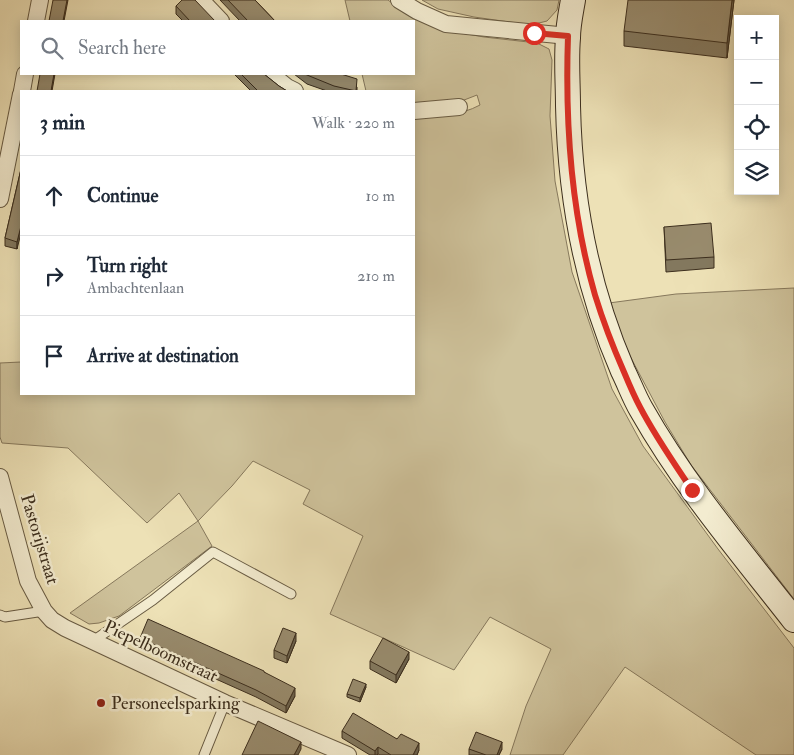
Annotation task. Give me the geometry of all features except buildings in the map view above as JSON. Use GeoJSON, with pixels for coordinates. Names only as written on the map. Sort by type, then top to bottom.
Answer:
{"type":"FeatureCollection","features":[{"type":"Feature","properties":{"kind":"street"},"geometry":{"type":"LineString","coordinates":[[36,20],[40,0]]}},
{"type":"Feature","properties":{"kind":"street"},"geometry":{"type":"LineString","coordinates":[[200,0],[220,20]]}},
{"type":"Feature","properties":{"kind":"street"},"geometry":{"type":"LineString","coordinates":[[399,0],[417,11],[446,24],[568,36]]}},
{"type":"Feature","properties":{"kind":"street"},"geometry":{"type":"LineString","coordinates":[[573,0],[568,36],[569,134],[573,183],[583,244],[595,295],[616,354],[639,406],[664,449],[692,490],[794,620]]}},
{"type":"Feature","properties":{"kind":"street"},"geometry":{"type":"LineString","coordinates":[[22,90],[25,75]]}},
{"type":"Feature","properties":{"kind":"street"},"geometry":{"type":"LineString","coordinates":[[272,75],[294,90]]}},
{"type":"Feature","properties":{"kind":"street"},"geometry":{"type":"LineString","coordinates":[[415,111],[459,107]]}},
{"type":"Feature","properties":{"kind":"street"},"geometry":{"type":"LineString","coordinates":[[0,199],[15,162],[20,113]]}},
{"type":"Feature","properties":{"kind":"street","name":"Pastorijstraat"},"geometry":{"type":"LineString","coordinates":[[0,477],[28,581],[44,611]]}},
{"type":"Feature","properties":{"kind":"street","name":"Piepelboomstraat"},"geometry":{"type":"LineString","coordinates":[[44,611],[52,620],[65,628],[226,703],[348,755]]}},
{"type":"Feature","properties":{"kind":"lane"},"geometry":{"type":"LineString","coordinates":[[93,641],[153,600],[213,552],[291,594]]}},
{"type":"Feature","properties":{"kind":"lane"},"geometry":{"type":"LineString","coordinates":[[0,615],[5,617],[44,611]]}},
{"type":"Feature","properties":{"kind":"lane"},"geometry":{"type":"LineString","coordinates":[[204,755],[226,703]]}},
{"type":"Feature","properties":{"kind":"shaded area"},"geometry":{"type":"Polygon","coordinates":[[[345,0],[388,0],[405,13],[450,31],[537,43],[549,49],[552,60],[550,116],[555,181],[572,272],[612,389],[643,446],[718,549],[794,648],[794,755],[756,755],[625,667],[563,755],[510,755],[526,706],[551,649],[490,617],[454,670],[330,614],[363,536],[303,504],[310,490],[253,461],[198,521],[179,493],[147,523],[68,448],[2,443],[0,437],[0,363],[20,362],[20,395],[415,395],[415,118],[456,113],[480,105],[477,95],[459,102],[415,103],[415,90],[366,90],[362,75],[415,75],[415,20],[350,20],[345,0]]]}},
{"type":"Feature","properties":{"kind":"shaded area"},"geometry":{"type":"Polygon","coordinates":[[[422,0],[559,0],[557,10],[547,21],[531,25],[474,17],[438,9],[422,0]]]}},
{"type":"Feature","properties":{"kind":"shaded area"},"geometry":{"type":"Polygon","coordinates":[[[794,288],[794,599],[691,465],[665,422],[623,343],[609,303],[676,294],[794,288]]]}},
{"type":"Feature","properties":{"kind":"shaded area"},"geometry":{"type":"Polygon","coordinates":[[[198,521],[212,546],[119,616],[99,623],[89,624],[70,613],[198,521]]]}},
{"type":"Feature","properties":{"kind":"place","name":"Personeelsparking"},"geometry":{"type":"Point","coordinates":[101,703]}},
{"type":"Feature","properties":{"kind":"route"},"geometry":{"type":"LineString","coordinates":[[534,33],[568,36],[569,134],[573,183],[583,244],[595,295],[616,354],[639,406],[664,449],[692,490]]}}]}
